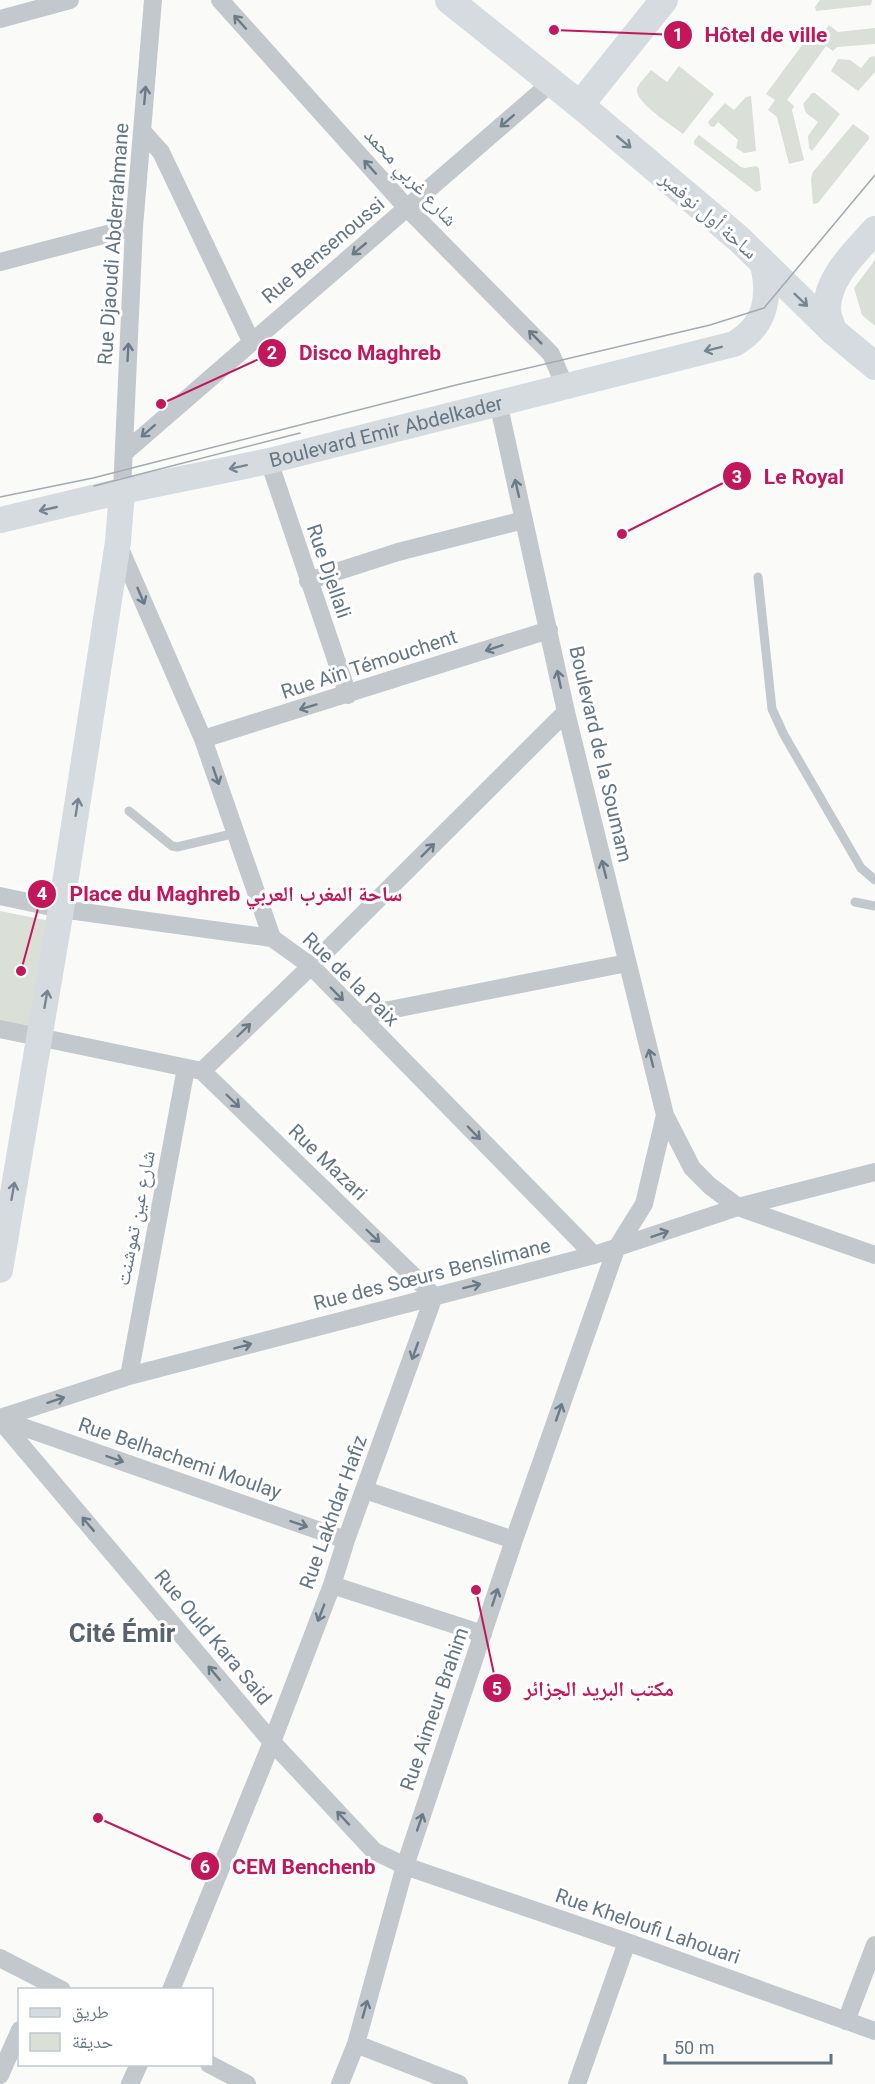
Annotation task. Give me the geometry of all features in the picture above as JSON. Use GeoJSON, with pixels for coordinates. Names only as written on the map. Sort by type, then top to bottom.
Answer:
{"type":"FeatureCollection","features":[{"type":"Feature","properties":{"kind":"main road","name":"ساحة أول نوفمبر"},"geometry":{"type":"LineString","coordinates":[[449,0],[580,105],[739,239],[833,331],[875,366]]}},
{"type":"Feature","properties":{"kind":"main road"},"geometry":{"type":"LineString","coordinates":[[580,105],[664,0]]}},
{"type":"Feature","properties":{"kind":"main road"},"geometry":{"type":"LineString","coordinates":[[833,331],[827,310],[828,296],[835,279],[875,230]]}},
{"type":"Feature","properties":{"kind":"main road","name":"Boulevard Emir Abdelkader"},"geometry":{"type":"LineString","coordinates":[[0,520],[122,491],[268,461],[734,344],[749,333],[760,319],[767,296],[762,261]]}},
{"type":"Feature","properties":{"kind":"main road"},"geometry":{"type":"LineString","coordinates":[[0,1270],[61,909],[118,542],[122,491]]}},
{"type":"Feature","properties":{"kind":"street"},"geometry":{"type":"LineString","coordinates":[[2,12],[70,0]]}},
{"type":"Feature","properties":{"kind":"street","name":"Rue Djaoudi Abderrahmane"},"geometry":{"type":"LineString","coordinates":[[122,491],[134,227],[153,0]]}},
{"type":"Feature","properties":{"kind":"street","name":"شارع غربي محمد"},"geometry":{"type":"LineString","coordinates":[[220,0],[407,208],[551,354],[565,386]]}},
{"type":"Feature","properties":{"kind":"street","name":"Rue Bensenoussi"},"geometry":{"type":"LineString","coordinates":[[124,453],[550,82]]}},
{"type":"Feature","properties":{"kind":"street"},"geometry":{"type":"LineString","coordinates":[[142,131],[161,152],[251,341]]}},
{"type":"Feature","properties":{"kind":"street"},"geometry":{"type":"LineString","coordinates":[[1,259],[134,227]]}},
{"type":"Feature","properties":{"kind":"street","name":"Boulevard de la Soumam"},"geometry":{"type":"LineString","coordinates":[[498,402],[566,712],[665,1115]]}},
{"type":"Feature","properties":{"kind":"street","name":"Rue Djellali"},"geometry":{"type":"LineString","coordinates":[[268,461],[348,694]]}},
{"type":"Feature","properties":{"kind":"street"},"geometry":{"type":"LineString","coordinates":[[308,581],[398,552],[524,520]]}},
{"type":"Feature","properties":{"kind":"street","name":"Rue de la Paix"},"geometry":{"type":"LineString","coordinates":[[118,542],[203,739],[272,938],[311,966],[594,1256]]}},
{"type":"Feature","properties":{"kind":"street","name":"Rue Aïn Témouchent"},"geometry":{"type":"LineString","coordinates":[[203,739],[549,630]]}},
{"type":"Feature","properties":{"kind":"street"},"geometry":{"type":"LineString","coordinates":[[0,1029],[39,1039],[194,1069],[311,966],[566,712]]}},
{"type":"Feature","properties":{"kind":"street"},"geometry":{"type":"LineString","coordinates":[[0,897],[61,909],[272,938]]}},
{"type":"Feature","properties":{"kind":"street"},"geometry":{"type":"LineString","coordinates":[[359,1016],[627,963]]}},
{"type":"Feature","properties":{"kind":"street","name":"Rue Mazari"},"geometry":{"type":"LineString","coordinates":[[194,1069],[434,1296]]}},
{"type":"Feature","properties":{"kind":"street","name":"شارع عين تموشنت"},"geometry":{"type":"LineString","coordinates":[[129,1376],[194,1069]]}},
{"type":"Feature","properties":{"kind":"street"},"geometry":{"type":"LineString","coordinates":[[665,1115],[692,1168],[710,1186],[738,1207],[875,1255]]}},
{"type":"Feature","properties":{"kind":"street","name":"Rue Aimeur Brahim"},"geometry":{"type":"LineString","coordinates":[[340,2084],[356,2044],[405,1866],[514,1540],[616,1249],[644,1204],[665,1115]]}},
{"type":"Feature","properties":{"kind":"street","name":"Rue des Sœurs Benslimane"},"geometry":{"type":"LineString","coordinates":[[0,1419],[129,1376],[594,1256],[738,1207],[875,1172]]}},
{"type":"Feature","properties":{"kind":"street","name":"Rue Lakhdar Hafiz"},"geometry":{"type":"LineString","coordinates":[[171,1988],[272,1742],[332,1586],[346,1540],[434,1296]]}},
{"type":"Feature","properties":{"kind":"street","name":"Rue Belhachemi Moulay"},"geometry":{"type":"LineString","coordinates":[[0,1419],[346,1540]]}},
{"type":"Feature","properties":{"kind":"street","name":"Rue Ould Kara Said"},"geometry":{"type":"LineString","coordinates":[[0,1419],[272,1742],[374,1851],[405,1866]]}},
{"type":"Feature","properties":{"kind":"street"},"geometry":{"type":"LineString","coordinates":[[365,1490],[514,1540]]}},
{"type":"Feature","properties":{"kind":"street"},"geometry":{"type":"LineString","coordinates":[[332,1586],[483,1634]]}},
{"type":"Feature","properties":{"kind":"street","name":"Rue Kheloufi Lahouari"},"geometry":{"type":"LineString","coordinates":[[405,1866],[627,1942],[875,2031]]}},
{"type":"Feature","properties":{"kind":"street"},"geometry":{"type":"LineString","coordinates":[[577,2084],[627,1942]]}},
{"type":"Feature","properties":{"kind":"street"},"geometry":{"type":"LineString","coordinates":[[846,2021],[875,1945]]}},
{"type":"Feature","properties":{"kind":"street"},"geometry":{"type":"LineString","coordinates":[[0,1958],[39,1984],[57,1988]]}},
{"type":"Feature","properties":{"kind":"street"},"geometry":{"type":"LineString","coordinates":[[0,2075],[18,2034]]}},
{"type":"Feature","properties":{"kind":"street"},"geometry":{"type":"LineString","coordinates":[[356,2044],[459,2084]]}},
{"type":"Feature","properties":{"kind":"street"},"geometry":{"type":"LineString","coordinates":[[130,2084],[138,2066]]}},
{"type":"Feature","properties":{"kind":"street"},"geometry":{"type":"LineString","coordinates":[[213,2066],[248,2084]]}},
{"type":"Feature","properties":{"kind":"lane"},"geometry":{"type":"LineString","coordinates":[[758,577],[772,709],[784,735],[861,868],[875,880]]}},
{"type":"Feature","properties":{"kind":"lane"},"geometry":{"type":"LineString","coordinates":[[129,811],[172,846],[177,847],[236,833]]}},
{"type":"Feature","properties":{"kind":"lane"},"geometry":{"type":"LineString","coordinates":[[855,902],[875,906]]}},
{"type":"Feature","properties":{"kind":"green space"},"geometry":{"type":"Polygon","coordinates":[[[820,0],[872,0],[871,5],[816,11],[815,7],[820,0]]]}},
{"type":"Feature","properties":{"kind":"green space"},"geometry":{"type":"Polygon","coordinates":[[[829,25],[838,32],[875,28],[875,44],[837,47],[833,51],[826,46],[787,100],[794,106],[792,110],[804,160],[789,164],[777,117],[768,110],[775,100],[766,94],[814,29],[822,34],[829,25]]]}},
{"type":"Feature","properties":{"kind":"green space"},"geometry":{"type":"Polygon","coordinates":[[[875,56],[875,72],[858,91],[831,71],[838,59],[850,60],[861,68],[870,57],[875,56]]]}},
{"type":"Feature","properties":{"kind":"green space"},"geometry":{"type":"Polygon","coordinates":[[[679,66],[714,94],[683,134],[648,107],[637,89],[651,70],[667,82],[679,66]]]}},
{"type":"Feature","properties":{"kind":"green space"},"geometry":{"type":"Polygon","coordinates":[[[812,93],[815,93],[840,114],[812,151],[809,148],[808,136],[818,122],[806,113],[803,104],[812,93]]]}},
{"type":"Feature","properties":{"kind":"green space"},"geometry":{"type":"Polygon","coordinates":[[[751,96],[756,151],[744,153],[736,148],[738,140],[718,122],[714,127],[708,122],[725,103],[734,110],[746,97],[751,96]]]}},
{"type":"Feature","properties":{"kind":"green space"},"geometry":{"type":"Polygon","coordinates":[[[853,124],[869,136],[869,139],[818,203],[813,204],[811,179],[813,172],[853,124]]]}},
{"type":"Feature","properties":{"kind":"green space"},"geometry":{"type":"Polygon","coordinates":[[[699,135],[741,167],[756,166],[759,168],[761,190],[756,192],[694,144],[699,135]]]}},
{"type":"Feature","properties":{"kind":"green space"},"geometry":{"type":"Polygon","coordinates":[[[875,260],[875,326],[862,315],[854,288],[875,260]]]}},
{"type":"Feature","properties":{"kind":"green space"},"geometry":{"type":"Polygon","coordinates":[[[0,911],[50,921],[33,1029],[0,1021],[0,911]]]}},
{"type":"Feature","properties":{"kind":"tram line"},"geometry":{"type":"LineString","coordinates":[[0,497],[93,478],[456,385],[710,325],[764,308],[875,175]]}},
{"type":"Feature","properties":{"kind":"tram line"},"geometry":{"type":"LineString","coordinates":[[94,486],[300,433]]}},
{"type":"Feature","properties":{"kind":"place","name":"Hôtel de ville"},"geometry":{"type":"Point","coordinates":[554,30]}},
{"type":"Feature","properties":{"kind":"place","name":"Disco Maghreb"},"geometry":{"type":"Point","coordinates":[161,404]}},
{"type":"Feature","properties":{"kind":"place","name":"Le Royal"},"geometry":{"type":"Point","coordinates":[622,534]}},
{"type":"Feature","properties":{"kind":"place","name":"Place du Maghreb ساحة المغرب العربي"},"geometry":{"type":"Point","coordinates":[21,971]}},
{"type":"Feature","properties":{"kind":"place","name":"مكتب البريد الجزائر"},"geometry":{"type":"Point","coordinates":[476,1590]}},
{"type":"Feature","properties":{"kind":"place","name":"CEM Benchenb"},"geometry":{"type":"Point","coordinates":[98,1818]}},
{"type":"Feature","properties":{"kind":"district","name":"Cité Émir"},"geometry":{"type":"Point","coordinates":[122,1633]}}]}
